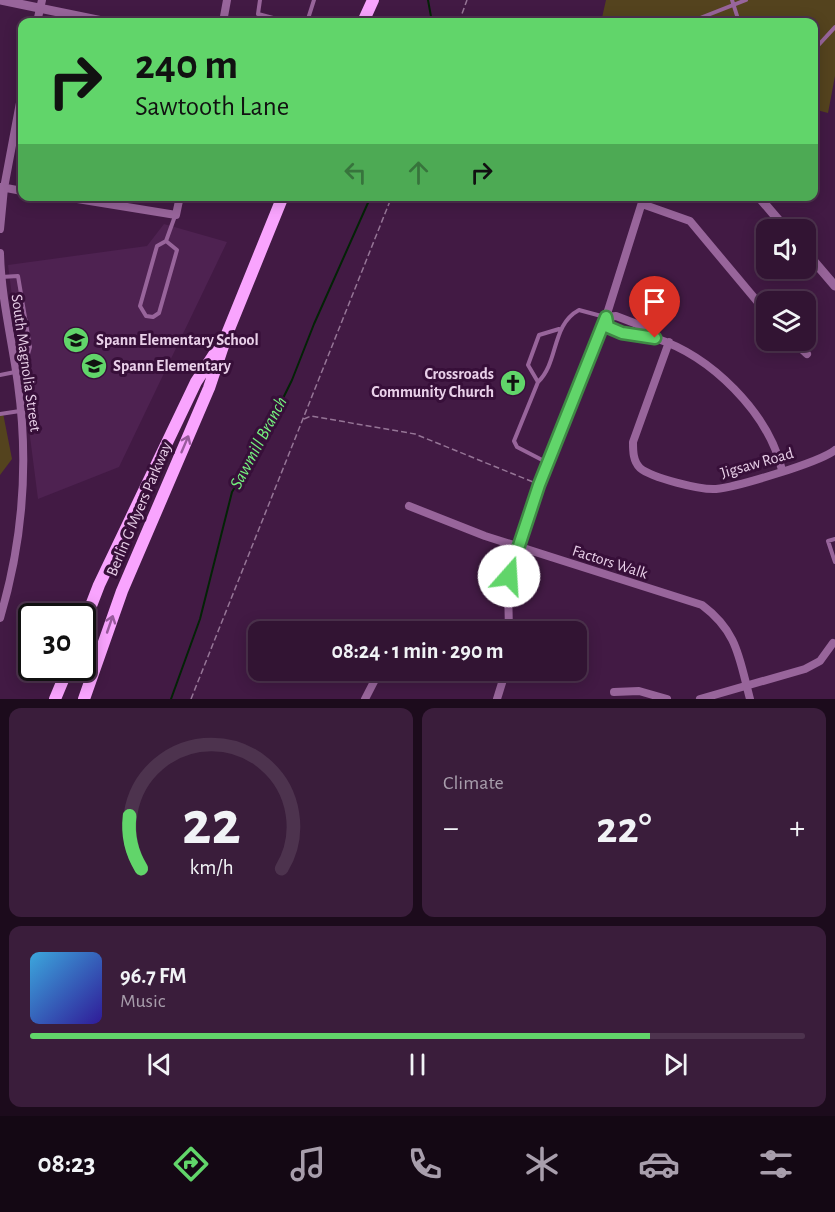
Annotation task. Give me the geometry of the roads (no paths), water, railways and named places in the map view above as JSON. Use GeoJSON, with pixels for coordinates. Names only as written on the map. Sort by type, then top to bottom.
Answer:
{"type":"FeatureCollection","features":[{"type":"Feature","properties":{"kind":"main road"},"geometry":{"type":"LineString","coordinates":[[365,18],[374,0]]}},
{"type":"Feature","properties":{"kind":"main road","name":"Berlin G Myers Parkway"},"geometry":{"type":"LineString","coordinates":[[84,699],[122,591],[209,388],[227,333],[282,201]]}},
{"type":"Feature","properties":{"kind":"main road","name":"Berlin G Myers Parkway"},"geometry":{"type":"LineString","coordinates":[[92,603],[196,382],[227,333]]}},
{"type":"Feature","properties":{"kind":"main road"},"geometry":{"type":"LineString","coordinates":[[55,699],[63,681]]}},
{"type":"Feature","properties":{"kind":"main road"},"geometry":{"type":"LineString","coordinates":[[60,699],[65,681]]}},
{"type":"Feature","properties":{"kind":"street"},"geometry":{"type":"LineString","coordinates":[[0,0],[41,4],[92,18]]}},
{"type":"Feature","properties":{"kind":"street"},"geometry":{"type":"LineString","coordinates":[[224,18],[227,0]]}},
{"type":"Feature","properties":{"kind":"street"},"geometry":{"type":"LineString","coordinates":[[0,229],[2,187],[18,111]]}},
{"type":"Feature","properties":{"kind":"street"},"geometry":{"type":"LineString","coordinates":[[2,187],[18,190]]}},
{"type":"Feature","properties":{"kind":"street"},"geometry":{"type":"LineString","coordinates":[[90,201],[176,215],[179,201]]}},
{"type":"Feature","properties":{"kind":"street"},"geometry":{"type":"LineString","coordinates":[[509,621],[508,586],[519,547],[539,485],[606,317],[643,201]]}},
{"type":"Feature","properties":{"kind":"street"},"geometry":{"type":"LineString","coordinates":[[645,201],[690,221],[756,300]]}},
{"type":"Feature","properties":{"kind":"street"},"geometry":{"type":"LineString","coordinates":[[762,201],[778,219]]}},
{"type":"Feature","properties":{"kind":"street","name":"South Magnolia Street"},"geometry":{"type":"LineString","coordinates":[[0,253],[1,277],[21,411],[24,474],[16,560],[3,598],[0,618]]}},
{"type":"Feature","properties":{"kind":"street"},"geometry":{"type":"LineString","coordinates":[[816,264],[835,286]]}},
{"type":"Feature","properties":{"kind":"street"},"geometry":{"type":"LineString","coordinates":[[606,317],[616,316],[637,324],[655,338]]}},
{"type":"Feature","properties":{"kind":"street"},"geometry":{"type":"LineString","coordinates":[[606,317],[608,327],[622,333],[669,342],[702,360],[750,408],[771,438],[782,470]]}},
{"type":"Feature","properties":{"kind":"street","name":"Jigsaw Road"},"geometry":{"type":"LineString","coordinates":[[669,342],[633,442],[633,451],[638,466],[680,483],[706,488],[732,486],[819,459],[835,450]]}},
{"type":"Feature","properties":{"kind":"street"},"geometry":{"type":"LineString","coordinates":[[804,351],[807,354]]}},
{"type":"Feature","properties":{"kind":"street","name":"Factors Walk"},"geometry":{"type":"LineString","coordinates":[[409,506],[519,547],[702,605],[731,633],[750,699]]}},
{"type":"Feature","properties":{"kind":"street"},"geometry":{"type":"LineString","coordinates":[[700,699],[805,669],[820,661],[833,643]]}},
{"type":"Feature","properties":{"kind":"street"},"geometry":{"type":"LineString","coordinates":[[365,699],[374,681]]}},
{"type":"Feature","properties":{"kind":"street"},"geometry":{"type":"LineString","coordinates":[[497,699],[503,681]]}},
{"type":"Feature","properties":{"kind":"street"},"geometry":{"type":"LineString","coordinates":[[614,692],[648,693],[667,699]]}},
{"type":"Feature","properties":{"kind":"lane"},"geometry":{"type":"LineString","coordinates":[[260,0],[258,14],[273,18]]}},
{"type":"Feature","properties":{"kind":"lane"},"geometry":{"type":"LineString","coordinates":[[309,18],[314,0]]}},
{"type":"Feature","properties":{"kind":"lane"},"geometry":{"type":"LineString","coordinates":[[699,18],[733,3],[746,0]]}},
{"type":"Feature","properties":{"kind":"lane"},"geometry":{"type":"LineString","coordinates":[[733,3],[738,18]]}},
{"type":"Feature","properties":{"kind":"lane"},"geometry":{"type":"LineString","coordinates":[[818,46],[835,27]]}},
{"type":"Feature","properties":{"kind":"lane"},"geometry":{"type":"LineString","coordinates":[[166,241],[177,250],[159,313],[153,317],[146,316],[140,306],[157,246],[166,241],[176,215]]}},
{"type":"Feature","properties":{"kind":"lane"},"geometry":{"type":"LineString","coordinates":[[1,277],[18,276],[30,347],[28,354],[13,356]]}},
{"type":"Feature","properties":{"kind":"lane"},"geometry":{"type":"LineString","coordinates":[[549,464],[517,447],[514,441],[538,382],[546,375],[560,329],[570,315],[579,310],[606,317]]}},
{"type":"Feature","properties":{"kind":"lane"},"geometry":{"type":"LineString","coordinates":[[538,382],[528,365],[539,335],[560,329]]}},
{"type":"Feature","properties":{"kind":"lane"},"geometry":{"type":"LineString","coordinates":[[0,375],[16,372]]}},
{"type":"Feature","properties":{"kind":"lane"},"geometry":{"type":"LineString","coordinates":[[0,414],[21,411]]}},
{"type":"Feature","properties":{"kind":"lane"},"geometry":{"type":"LineString","coordinates":[[835,539],[828,541],[835,562]]}},
{"type":"Feature","properties":{"kind":"waterway"},"geometry":{"type":"LineString","coordinates":[[428,0],[431,18]]}},
{"type":"Feature","properties":{"kind":"waterway","name":"Sawmill Branch"},"geometry":{"type":"LineString","coordinates":[[171,699],[200,619],[232,492],[258,449],[292,380],[314,324],[369,201]]}},
{"type":"Feature","properties":{"kind":"place","name":"Spann Elementary School"},"geometry":{"type":"Point","coordinates":[76,340]}},
{"type":"Feature","properties":{"kind":"place","name":"Spann Elementary"},"geometry":{"type":"Point","coordinates":[94,366]}},
{"type":"Feature","properties":{"kind":"place","name":"Crossroads Community Church"},"geometry":{"type":"Point","coordinates":[513,383]}}]}
